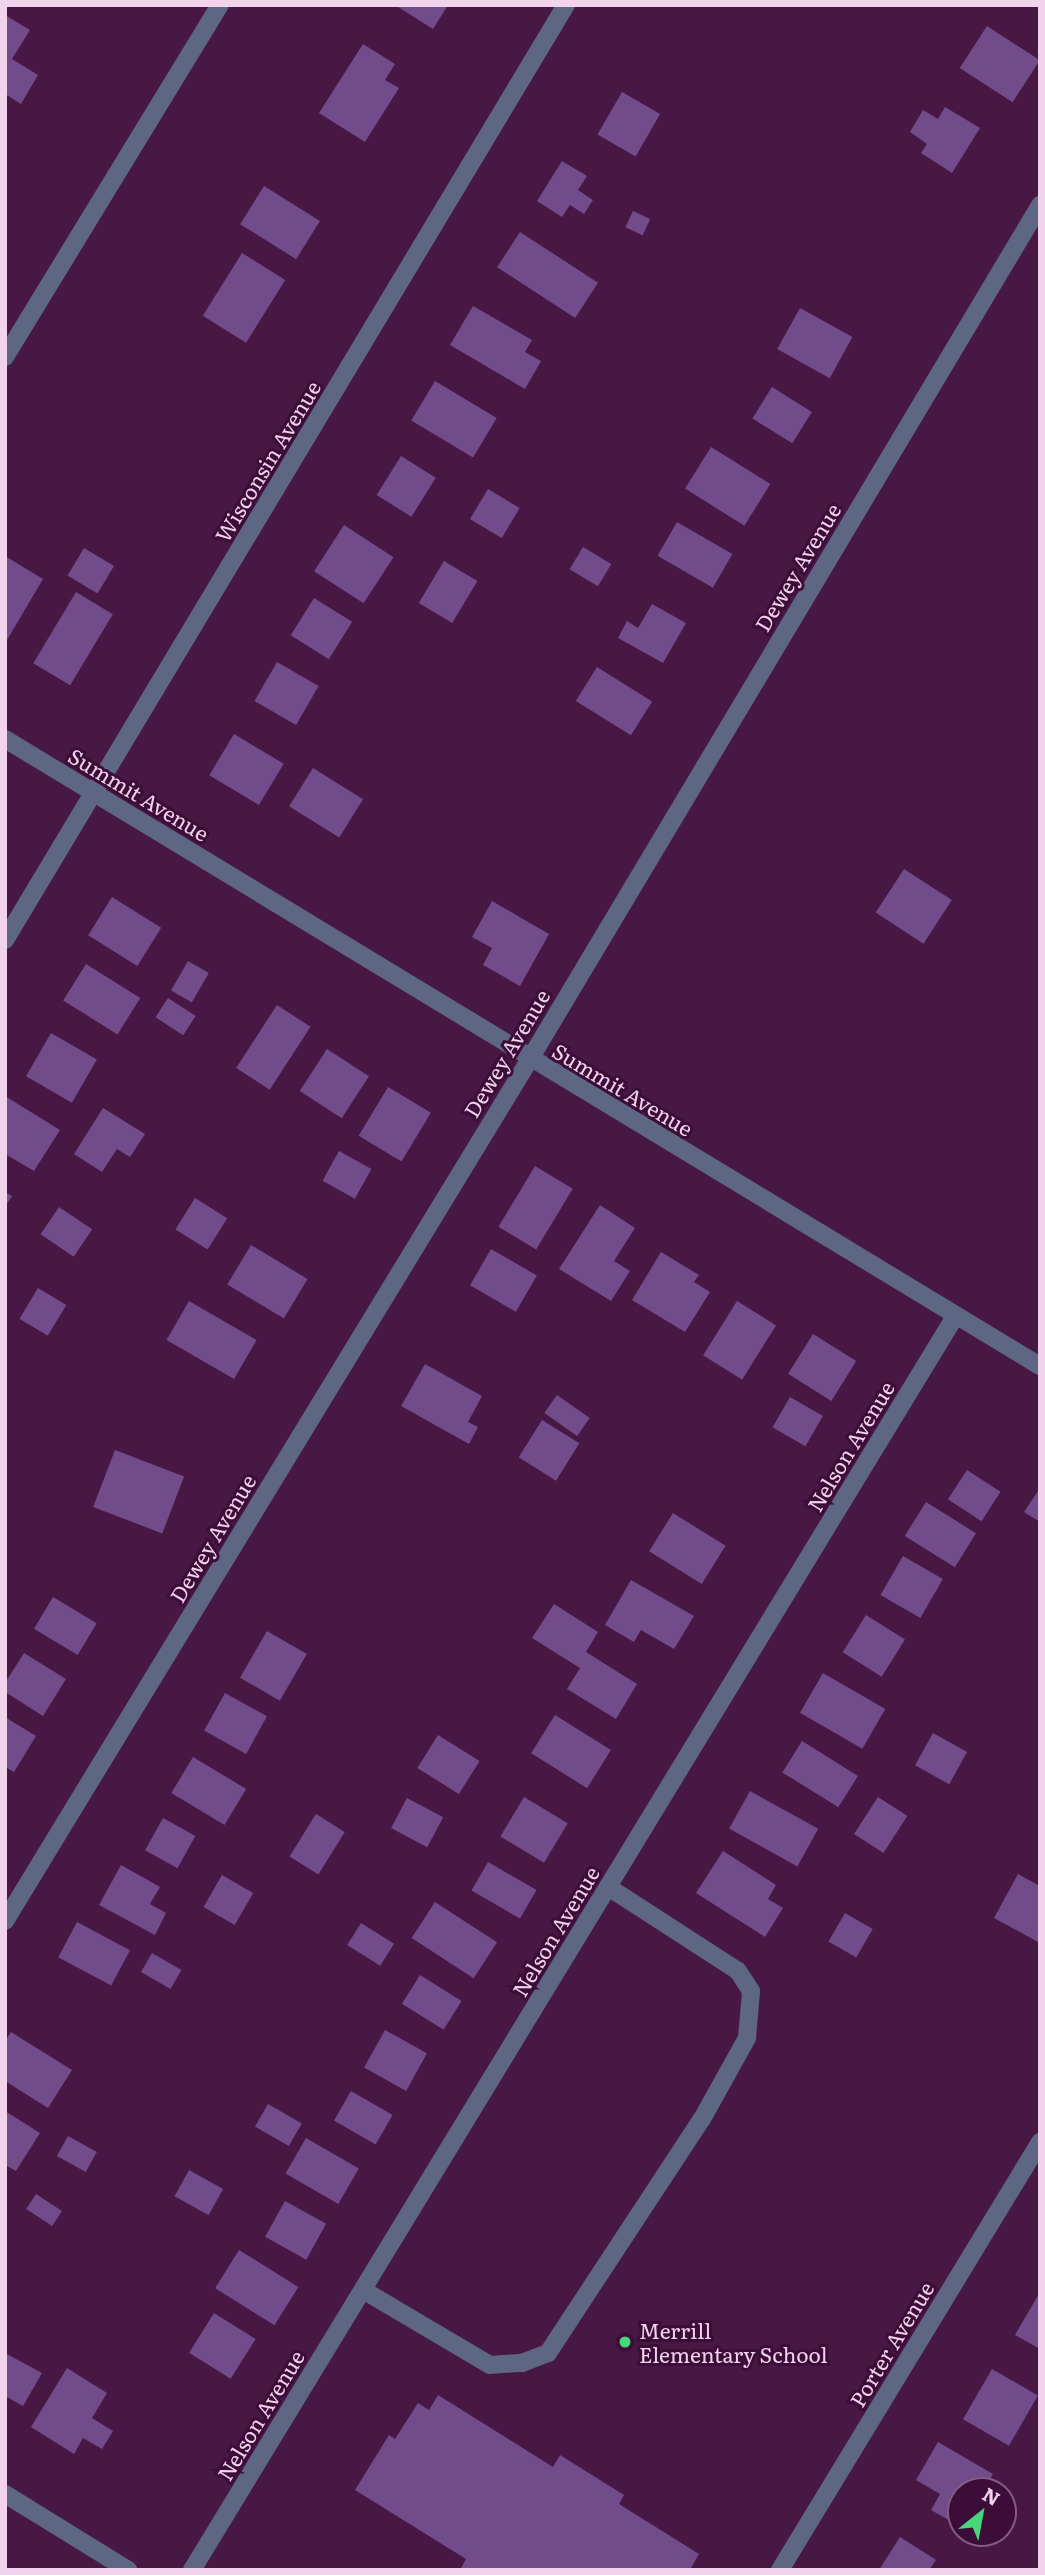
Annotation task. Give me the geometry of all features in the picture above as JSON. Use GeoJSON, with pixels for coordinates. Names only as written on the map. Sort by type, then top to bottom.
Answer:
{"type":"FeatureCollection","features":[{"type":"Feature","properties":{"kind":"street"},"geometry":{"type":"LineString","coordinates":[[5,357],[220,5]]}},
{"type":"Feature","properties":{"kind":"street","name":"Wisconsin Avenue"},"geometry":{"type":"LineString","coordinates":[[5,940],[566,5]]}},
{"type":"Feature","properties":{"kind":"street","name":"Dewey Avenue"},"geometry":{"type":"LineString","coordinates":[[5,1921],[530,1059],[1040,205]]}},
{"type":"Feature","properties":{"kind":"street","name":"Summit Avenue"},"geometry":{"type":"LineString","coordinates":[[5,739],[1040,1366]]}},
{"type":"Feature","properties":{"kind":"street","name":"Nelson Avenue"},"geometry":{"type":"LineString","coordinates":[[192,2570],[956,1315]]}},
{"type":"Feature","properties":{"kind":"street"},"geometry":{"type":"LineString","coordinates":[[363,2290],[490,2365],[522,2362],[548,2353],[702,2119],[747,2038],[751,1991],[738,1971],[608,1887]]}},
{"type":"Feature","properties":{"kind":"street","name":"Porter Avenue"},"geometry":{"type":"LineString","coordinates":[[780,2570],[1040,2142]]}},
{"type":"Feature","properties":{"kind":"street"},"geometry":{"type":"LineString","coordinates":[[5,2494],[128,2570]]}},
{"type":"Feature","properties":{"kind":"building"},"geometry":{"type":"Polygon","coordinates":[[[395,5],[448,5],[433,29],[395,5]]]}},
{"type":"Feature","properties":{"kind":"building"},"geometry":{"type":"Polygon","coordinates":[[[5,15],[30,30],[12,59],[38,75],[21,104],[5,94],[5,15]]]}},
{"type":"Feature","properties":{"kind":"building"},"geometry":{"type":"Polygon","coordinates":[[[987,26],[1040,60],[1013,102],[960,68],[987,26]]]}},
{"type":"Feature","properties":{"kind":"building"},"geometry":{"type":"Polygon","coordinates":[[[363,44],[395,64],[385,80],[399,88],[365,142],[319,113],[363,44]]]}},
{"type":"Feature","properties":{"kind":"building"},"geometry":{"type":"Polygon","coordinates":[[[622,92],[660,114],[636,156],[598,134],[622,92]]]}},
{"type":"Feature","properties":{"kind":"building"},"geometry":{"type":"Polygon","coordinates":[[[945,107],[980,128],[952,173],[921,153],[927,144],[910,132],[923,110],[938,119],[945,107]]]}},
{"type":"Feature","properties":{"kind":"building"},"geometry":{"type":"Polygon","coordinates":[[[562,161],[587,176],[578,190],[593,200],[584,214],[570,205],[562,217],[537,201],[562,161]]]}},
{"type":"Feature","properties":{"kind":"building"},"geometry":{"type":"Polygon","coordinates":[[[264,186],[320,221],[296,259],[240,224],[264,186]]]}},
{"type":"Feature","properties":{"kind":"building"},"geometry":{"type":"Polygon","coordinates":[[[633,211],[650,219],[643,235],[625,227],[633,211]]]}},
{"type":"Feature","properties":{"kind":"building"},"geometry":{"type":"Polygon","coordinates":[[[520,232],[598,283],[575,318],[497,267],[520,232]]]}},
{"type":"Feature","properties":{"kind":"building"},"geometry":{"type":"Polygon","coordinates":[[[242,253],[285,280],[246,343],[203,316],[242,253]]]}},
{"type":"Feature","properties":{"kind":"building"},"geometry":{"type":"Polygon","coordinates":[[[473,306],[532,340],[525,352],[541,361],[525,389],[450,345],[473,306]]]}},
{"type":"Feature","properties":{"kind":"building"},"geometry":{"type":"Polygon","coordinates":[[[800,308],[852,337],[830,378],[777,349],[800,308]]]}},
{"type":"Feature","properties":{"kind":"building"},"geometry":{"type":"Polygon","coordinates":[[[435,381],[497,418],[473,458],[411,420],[435,381]]]}},
{"type":"Feature","properties":{"kind":"building"},"geometry":{"type":"Polygon","coordinates":[[[772,387],[812,412],[792,443],[752,418],[772,387]]]}},
{"type":"Feature","properties":{"kind":"building"},"geometry":{"type":"Polygon","coordinates":[[[711,447],[770,484],[744,526],[685,489],[711,447]]]}},
{"type":"Feature","properties":{"kind":"building"},"geometry":{"type":"Polygon","coordinates":[[[401,456],[436,478],[411,517],[377,495],[401,456]]]}},
{"type":"Feature","properties":{"kind":"building"},"geometry":{"type":"Polygon","coordinates":[[[488,489],[520,508],[502,538],[470,519],[488,489]]]}},
{"type":"Feature","properties":{"kind":"building"},"geometry":{"type":"Polygon","coordinates":[[[677,522],[732,554],[713,588],[658,556],[677,522]]]}},
{"type":"Feature","properties":{"kind":"building"},"geometry":{"type":"Polygon","coordinates":[[[344,525],[393,557],[364,603],[314,571],[344,525]]]}},
{"type":"Feature","properties":{"kind":"building"},"geometry":{"type":"Polygon","coordinates":[[[583,547],[611,564],[598,586],[570,569],[583,547]]]}},
{"type":"Feature","properties":{"kind":"building"},"geometry":{"type":"Polygon","coordinates":[[[84,548],[114,566],[98,593],[68,575],[84,548]]]}},
{"type":"Feature","properties":{"kind":"building"},"geometry":{"type":"Polygon","coordinates":[[[5,556],[43,579],[7,640],[5,639],[5,556]]]}},
{"type":"Feature","properties":{"kind":"building"},"geometry":{"type":"Polygon","coordinates":[[[444,561],[477,581],[452,623],[419,603],[444,561]]]}},
{"type":"Feature","properties":{"kind":"building"},"geometry":{"type":"Polygon","coordinates":[[[76,592],[113,614],[70,685],[33,663],[76,592]]]}},
{"type":"Feature","properties":{"kind":"building"},"geometry":{"type":"Polygon","coordinates":[[[314,598],[352,622],[329,659],[291,635],[314,598]]]}},
{"type":"Feature","properties":{"kind":"building"},"geometry":{"type":"Polygon","coordinates":[[[652,604],[686,623],[663,663],[618,638],[627,621],[638,628],[652,604]]]}},
{"type":"Feature","properties":{"kind":"building"},"geometry":{"type":"Polygon","coordinates":[[[277,662],[319,686],[296,725],[254,701],[277,662]]]}},
{"type":"Feature","properties":{"kind":"building"},"geometry":{"type":"Polygon","coordinates":[[[597,667],[652,701],[631,735],[576,701],[597,667]]]}},
{"type":"Feature","properties":{"kind":"building"},"geometry":{"type":"Polygon","coordinates":[[[234,734],[284,764],[259,805],[209,775],[234,734]]]}},
{"type":"Feature","properties":{"kind":"building"},"geometry":{"type":"Polygon","coordinates":[[[313,768],[363,799],[339,837],[289,806],[313,768]]]}},
{"type":"Feature","properties":{"kind":"building"},"geometry":{"type":"Polygon","coordinates":[[[904,869],[952,900],[923,944],[876,913],[904,869]]]}},
{"type":"Feature","properties":{"kind":"building"},"geometry":{"type":"Polygon","coordinates":[[[112,897],[161,928],[137,966],[88,935],[112,897]]]}},
{"type":"Feature","properties":{"kind":"building"},"geometry":{"type":"Polygon","coordinates":[[[492,901],[549,934],[520,986],[483,965],[492,948],[472,937],[492,901]]]}},
{"type":"Feature","properties":{"kind":"building"},"geometry":{"type":"Polygon","coordinates":[[[188,961],[209,973],[192,1002],[171,990],[188,961]]]}},
{"type":"Feature","properties":{"kind":"building"},"geometry":{"type":"Polygon","coordinates":[[[86,964],[140,998],[117,1034],[63,1000],[86,964]]]}},
{"type":"Feature","properties":{"kind":"building"},"geometry":{"type":"Polygon","coordinates":[[[168,998],[196,1016],[183,1035],[155,1017],[168,998]]]}},
{"type":"Feature","properties":{"kind":"building"},"geometry":{"type":"Polygon","coordinates":[[[277,1005],[311,1027],[270,1090],[236,1068],[277,1005]]]}},
{"type":"Feature","properties":{"kind":"building"},"geometry":{"type":"Polygon","coordinates":[[[51,1033],[97,1060],[72,1103],[26,1076],[51,1033]]]}},
{"type":"Feature","properties":{"kind":"building"},"geometry":{"type":"Polygon","coordinates":[[[327,1049],[369,1076],[342,1118],[300,1091],[327,1049]]]}},
{"type":"Feature","properties":{"kind":"building"},"geometry":{"type":"Polygon","coordinates":[[[388,1087],[431,1113],[402,1162],[359,1136],[388,1087]]]}},
{"type":"Feature","properties":{"kind":"building"},"geometry":{"type":"Polygon","coordinates":[[[5,1096],[60,1130],[34,1171],[5,1154],[5,1096]]]}},
{"type":"Feature","properties":{"kind":"building"},"geometry":{"type":"Polygon","coordinates":[[[103,1108],[145,1134],[130,1157],[117,1149],[102,1172],[74,1154],[103,1108]]]}},
{"type":"Feature","properties":{"kind":"building"},"geometry":{"type":"Polygon","coordinates":[[[339,1151],[371,1169],[355,1199],[323,1181],[339,1151]]]}},
{"type":"Feature","properties":{"kind":"building"},"geometry":{"type":"Polygon","coordinates":[[[535,1166],[573,1189],[536,1250],[498,1227],[535,1166]]]}},
{"type":"Feature","properties":{"kind":"building"},"geometry":{"type":"Polygon","coordinates":[[[5,1192],[12,1196],[5,1207],[5,1192]]]}},
{"type":"Feature","properties":{"kind":"building"},"geometry":{"type":"Polygon","coordinates":[[[195,1198],[227,1218],[208,1250],[175,1229],[195,1198]]]}},
{"type":"Feature","properties":{"kind":"building"},"geometry":{"type":"Polygon","coordinates":[[[600,1205],[635,1228],[614,1261],[630,1271],[611,1301],[559,1269],[600,1205]]]}},
{"type":"Feature","properties":{"kind":"building"},"geometry":{"type":"Polygon","coordinates":[[[59,1207],[92,1229],[74,1257],[41,1234],[59,1207]]]}},
{"type":"Feature","properties":{"kind":"building"},"geometry":{"type":"Polygon","coordinates":[[[251,1245],[308,1279],[284,1318],[227,1284],[251,1245]]]}},
{"type":"Feature","properties":{"kind":"building"},"geometry":{"type":"Polygon","coordinates":[[[491,1249],[537,1276],[516,1312],[470,1285],[491,1249]]]}},
{"type":"Feature","properties":{"kind":"building"},"geometry":{"type":"Polygon","coordinates":[[[661,1252],[699,1275],[694,1282],[710,1292],[685,1332],[632,1300],[661,1252]]]}},
{"type":"Feature","properties":{"kind":"building"},"geometry":{"type":"Polygon","coordinates":[[[38,1288],[66,1305],[48,1336],[19,1319],[38,1288]]]}},
{"type":"Feature","properties":{"kind":"building"},"geometry":{"type":"Polygon","coordinates":[[[189,1301],[257,1340],[234,1379],[166,1340],[189,1301]]]}},
{"type":"Feature","properties":{"kind":"building"},"geometry":{"type":"Polygon","coordinates":[[[737,1301],[776,1325],[742,1380],[703,1355],[737,1301]]]}},
{"type":"Feature","properties":{"kind":"building"},"geometry":{"type":"Polygon","coordinates":[[[813,1334],[856,1361],[831,1401],[788,1374],[813,1334]]]}},
{"type":"Feature","properties":{"kind":"building"},"geometry":{"type":"Polygon","coordinates":[[[425,1364],[482,1396],[468,1422],[478,1427],[469,1444],[401,1406],[425,1364]]]}},
{"type":"Feature","properties":{"kind":"building"},"geometry":{"type":"Polygon","coordinates":[[[557,1395],[590,1418],[577,1436],[544,1413],[557,1395]]]}},
{"type":"Feature","properties":{"kind":"building"},"geometry":{"type":"Polygon","coordinates":[[[790,1397],[823,1416],[805,1446],[772,1427],[790,1397]]]}},
{"type":"Feature","properties":{"kind":"building"},"geometry":{"type":"Polygon","coordinates":[[[542,1420],[579,1443],[556,1481],[519,1457],[542,1420]]]}},
{"type":"Feature","properties":{"kind":"building"},"geometry":{"type":"Polygon","coordinates":[[[115,1450],[184,1477],[162,1533],[93,1507],[115,1450]]]}},
{"type":"Feature","properties":{"kind":"building"},"geometry":{"type":"Polygon","coordinates":[[[967,1470],[1001,1492],[981,1521],[948,1499],[967,1470]]]}},
{"type":"Feature","properties":{"kind":"building"},"geometry":{"type":"Polygon","coordinates":[[[1040,1488],[1040,1522],[1024,1512],[1040,1488]]]}},
{"type":"Feature","properties":{"kind":"building"},"geometry":{"type":"Polygon","coordinates":[[[926,1502],[976,1533],[955,1567],[905,1536],[926,1502]]]}},
{"type":"Feature","properties":{"kind":"building"},"geometry":{"type":"Polygon","coordinates":[[[673,1513],[726,1546],[702,1584],[649,1551],[673,1513]]]}},
{"type":"Feature","properties":{"kind":"building"},"geometry":{"type":"Polygon","coordinates":[[[903,1556],[943,1579],[920,1618],[880,1595],[903,1556]]]}},
{"type":"Feature","properties":{"kind":"building"},"geometry":{"type":"Polygon","coordinates":[[[631,1580],[694,1616],[674,1649],[641,1630],[634,1642],[605,1625],[631,1580]]]}},
{"type":"Feature","properties":{"kind":"building"},"geometry":{"type":"Polygon","coordinates":[[[53,1597],[97,1623],[78,1655],[34,1629],[53,1597]]]}},
{"type":"Feature","properties":{"kind":"building"},"geometry":{"type":"Polygon","coordinates":[[[554,1604],[598,1632],[586,1652],[637,1684],[616,1719],[567,1689],[580,1668],[532,1638],[554,1604]]]}},
{"type":"Feature","properties":{"kind":"building"},"geometry":{"type":"Polygon","coordinates":[[[866,1615],[905,1639],[882,1677],[843,1652],[866,1615]]]}},
{"type":"Feature","properties":{"kind":"building"},"geometry":{"type":"Polygon","coordinates":[[[267,1631],[307,1654],[280,1701],[240,1678],[267,1631]]]}},
{"type":"Feature","properties":{"kind":"building"},"geometry":{"type":"Polygon","coordinates":[[[24,1653],[66,1679],[43,1716],[5,1692],[5,1683],[24,1653]]]}},
{"type":"Feature","properties":{"kind":"building"},"geometry":{"type":"Polygon","coordinates":[[[823,1673],[885,1709],[862,1749],[800,1713],[823,1673]]]}},
{"type":"Feature","properties":{"kind":"building"},"geometry":{"type":"Polygon","coordinates":[[[225,1693],[267,1716],[246,1754],[204,1731],[225,1693]]]}},
{"type":"Feature","properties":{"kind":"building"},"geometry":{"type":"Polygon","coordinates":[[[555,1715],[611,1750],[587,1788],[531,1753],[555,1715]]]}},
{"type":"Feature","properties":{"kind":"building"},"geometry":{"type":"Polygon","coordinates":[[[5,1717],[36,1736],[14,1772],[5,1767],[5,1717]]]}},
{"type":"Feature","properties":{"kind":"building"},"geometry":{"type":"Polygon","coordinates":[[[933,1733],[967,1752],[949,1784],[915,1765],[933,1733]]]}},
{"type":"Feature","properties":{"kind":"building"},"geometry":{"type":"Polygon","coordinates":[[[438,1735],[480,1761],[459,1794],[417,1768],[438,1735]]]}},
{"type":"Feature","properties":{"kind":"building"},"geometry":{"type":"Polygon","coordinates":[[[802,1741],[858,1776],[838,1807],[782,1772],[802,1741]]]}},
{"type":"Feature","properties":{"kind":"building"},"geometry":{"type":"Polygon","coordinates":[[[193,1757],[246,1789],[225,1825],[171,1793],[193,1757]]]}},
{"type":"Feature","properties":{"kind":"building"},"geometry":{"type":"Polygon","coordinates":[[[750,1791],[818,1829],[797,1866],[729,1829],[750,1791]]]}},
{"type":"Feature","properties":{"kind":"building"},"geometry":{"type":"Polygon","coordinates":[[[524,1797],[568,1823],[544,1863],[500,1836],[524,1797]]]}},
{"type":"Feature","properties":{"kind":"building"},"geometry":{"type":"Polygon","coordinates":[[[878,1797],[907,1816],[883,1853],[854,1834],[878,1797]]]}},
{"type":"Feature","properties":{"kind":"building"},"geometry":{"type":"Polygon","coordinates":[[[407,1798],[443,1817],[427,1847],[391,1828],[407,1798]]]}},
{"type":"Feature","properties":{"kind":"building"},"geometry":{"type":"Polygon","coordinates":[[[316,1814],[345,1832],[318,1874],[290,1856],[316,1814]]]}},
{"type":"Feature","properties":{"kind":"building"},"geometry":{"type":"Polygon","coordinates":[[[163,1818],[195,1836],[177,1868],[145,1850],[163,1818]]]}},
{"type":"Feature","properties":{"kind":"building"},"geometry":{"type":"Polygon","coordinates":[[[723,1851],[776,1885],[768,1899],[783,1908],[765,1937],[696,1893],[723,1851]]]}},
{"type":"Feature","properties":{"kind":"building"},"geometry":{"type":"Polygon","coordinates":[[[488,1862],[536,1890],[520,1919],[472,1891],[488,1862]]]}},
{"type":"Feature","properties":{"kind":"building"},"geometry":{"type":"Polygon","coordinates":[[[121,1865],[160,1887],[150,1904],[166,1913],[155,1935],[99,1905],[121,1865]]]}},
{"type":"Feature","properties":{"kind":"building"},"geometry":{"type":"Polygon","coordinates":[[[1018,1874],[1040,1886],[1040,1943],[994,1918],[1018,1874]]]}},
{"type":"Feature","properties":{"kind":"building"},"geometry":{"type":"Polygon","coordinates":[[[222,1875],[253,1893],[235,1925],[204,1907],[222,1875]]]}},
{"type":"Feature","properties":{"kind":"building"},"geometry":{"type":"Polygon","coordinates":[[[435,1902],[497,1942],[474,1978],[412,1938],[435,1902]]]}},
{"type":"Feature","properties":{"kind":"building"},"geometry":{"type":"Polygon","coordinates":[[[845,1913],[873,1929],[856,1958],[829,1942],[845,1913]]]}},
{"type":"Feature","properties":{"kind":"building"},"geometry":{"type":"Polygon","coordinates":[[[77,1922],[130,1950],[111,1985],[58,1957],[77,1922]]]}},
{"type":"Feature","properties":{"kind":"building"},"geometry":{"type":"Polygon","coordinates":[[[361,1923],[394,1944],[380,1966],[347,1945],[361,1923]]]}},
{"type":"Feature","properties":{"kind":"building"},"geometry":{"type":"Polygon","coordinates":[[[152,1953],[181,1970],[170,1989],[141,1972],[152,1953]]]}},
{"type":"Feature","properties":{"kind":"building"},"geometry":{"type":"Polygon","coordinates":[[[420,1975],[462,2001],[444,2030],[402,2004],[420,1975]]]}},
{"type":"Feature","properties":{"kind":"building"},"geometry":{"type":"Polygon","coordinates":[[[385,2030],[427,2053],[406,2091],[364,2068],[385,2030]]]}},
{"type":"Feature","properties":{"kind":"building"},"geometry":{"type":"Polygon","coordinates":[[[11,2032],[72,2070],[48,2108],[5,2081],[5,2041],[11,2032]]]}},
{"type":"Feature","properties":{"kind":"building"},"geometry":{"type":"Polygon","coordinates":[[[351,2091],[393,2115],[376,2144],[334,2120],[351,2091]]]}},
{"type":"Feature","properties":{"kind":"building"},"geometry":{"type":"Polygon","coordinates":[[[268,2104],[302,2124],[289,2146],[255,2127],[268,2104]]]}},
{"type":"Feature","properties":{"kind":"building"},"geometry":{"type":"Polygon","coordinates":[[[5,2111],[40,2133],[16,2171],[5,2165],[5,2111]]]}},
{"type":"Feature","properties":{"kind":"building"},"geometry":{"type":"Polygon","coordinates":[[[68,2136],[97,2152],[86,2172],[57,2156],[68,2136]]]}},
{"type":"Feature","properties":{"kind":"building"},"geometry":{"type":"Polygon","coordinates":[[[306,2138],[359,2168],[338,2204],[285,2174],[306,2138]]]}},
{"type":"Feature","properties":{"kind":"building"},"geometry":{"type":"Polygon","coordinates":[[[189,2170],[223,2189],[209,2215],[174,2196],[189,2170]]]}},
{"type":"Feature","properties":{"kind":"building"},"geometry":{"type":"Polygon","coordinates":[[[36,2194],[62,2211],[52,2226],[26,2209],[36,2194]]]}},
{"type":"Feature","properties":{"kind":"building"},"geometry":{"type":"Polygon","coordinates":[[[285,2201],[326,2224],[306,2260],[265,2237],[285,2201]]]}},
{"type":"Feature","properties":{"kind":"building"},"geometry":{"type":"Polygon","coordinates":[[[239,2250],[298,2287],[275,2325],[215,2288],[239,2250]]]}},
{"type":"Feature","properties":{"kind":"building"},"geometry":{"type":"Polygon","coordinates":[[[1040,2292],[1040,2349],[1015,2335],[1040,2292]]]}},
{"type":"Feature","properties":{"kind":"building"},"geometry":{"type":"Polygon","coordinates":[[[214,2313],[256,2339],[231,2379],[189,2353],[214,2313]]]}},
{"type":"Feature","properties":{"kind":"building"},"geometry":{"type":"Polygon","coordinates":[[[5,2353],[42,2373],[23,2406],[5,2396],[5,2353]]]}},
{"type":"Feature","properties":{"kind":"building"},"geometry":{"type":"Polygon","coordinates":[[[67,2368],[107,2393],[92,2418],[113,2431],[102,2449],[83,2438],[74,2454],[31,2427],[67,2368]]]}},
{"type":"Feature","properties":{"kind":"building"},"geometry":{"type":"Polygon","coordinates":[[[992,2369],[1038,2396],[1009,2446],[963,2419],[992,2369]]]}},
{"type":"Feature","properties":{"kind":"building"},"geometry":{"type":"Polygon","coordinates":[[[438,2395],[553,2467],[560,2455],[624,2495],[619,2504],[699,2554],[690,2570],[460,2570],[466,2559],[355,2490],[389,2435],[395,2439],[418,2403],[429,2410],[438,2395]]]}},
{"type":"Feature","properties":{"kind":"building"},"geometry":{"type":"Polygon","coordinates":[[[938,2442],[993,2474],[991,2477],[947,2477],[947,2519],[931,2510],[940,2494],[916,2480],[938,2442]]]}},
{"type":"Feature","properties":{"kind":"building"},"geometry":{"type":"Polygon","coordinates":[[[900,2537],[936,2560],[929,2570],[879,2570],[900,2537]]]}},
{"type":"Feature","properties":{"kind":"place","name":"Merrill Elementary School"},"geometry":{"type":"Point","coordinates":[625,2342]}}]}
